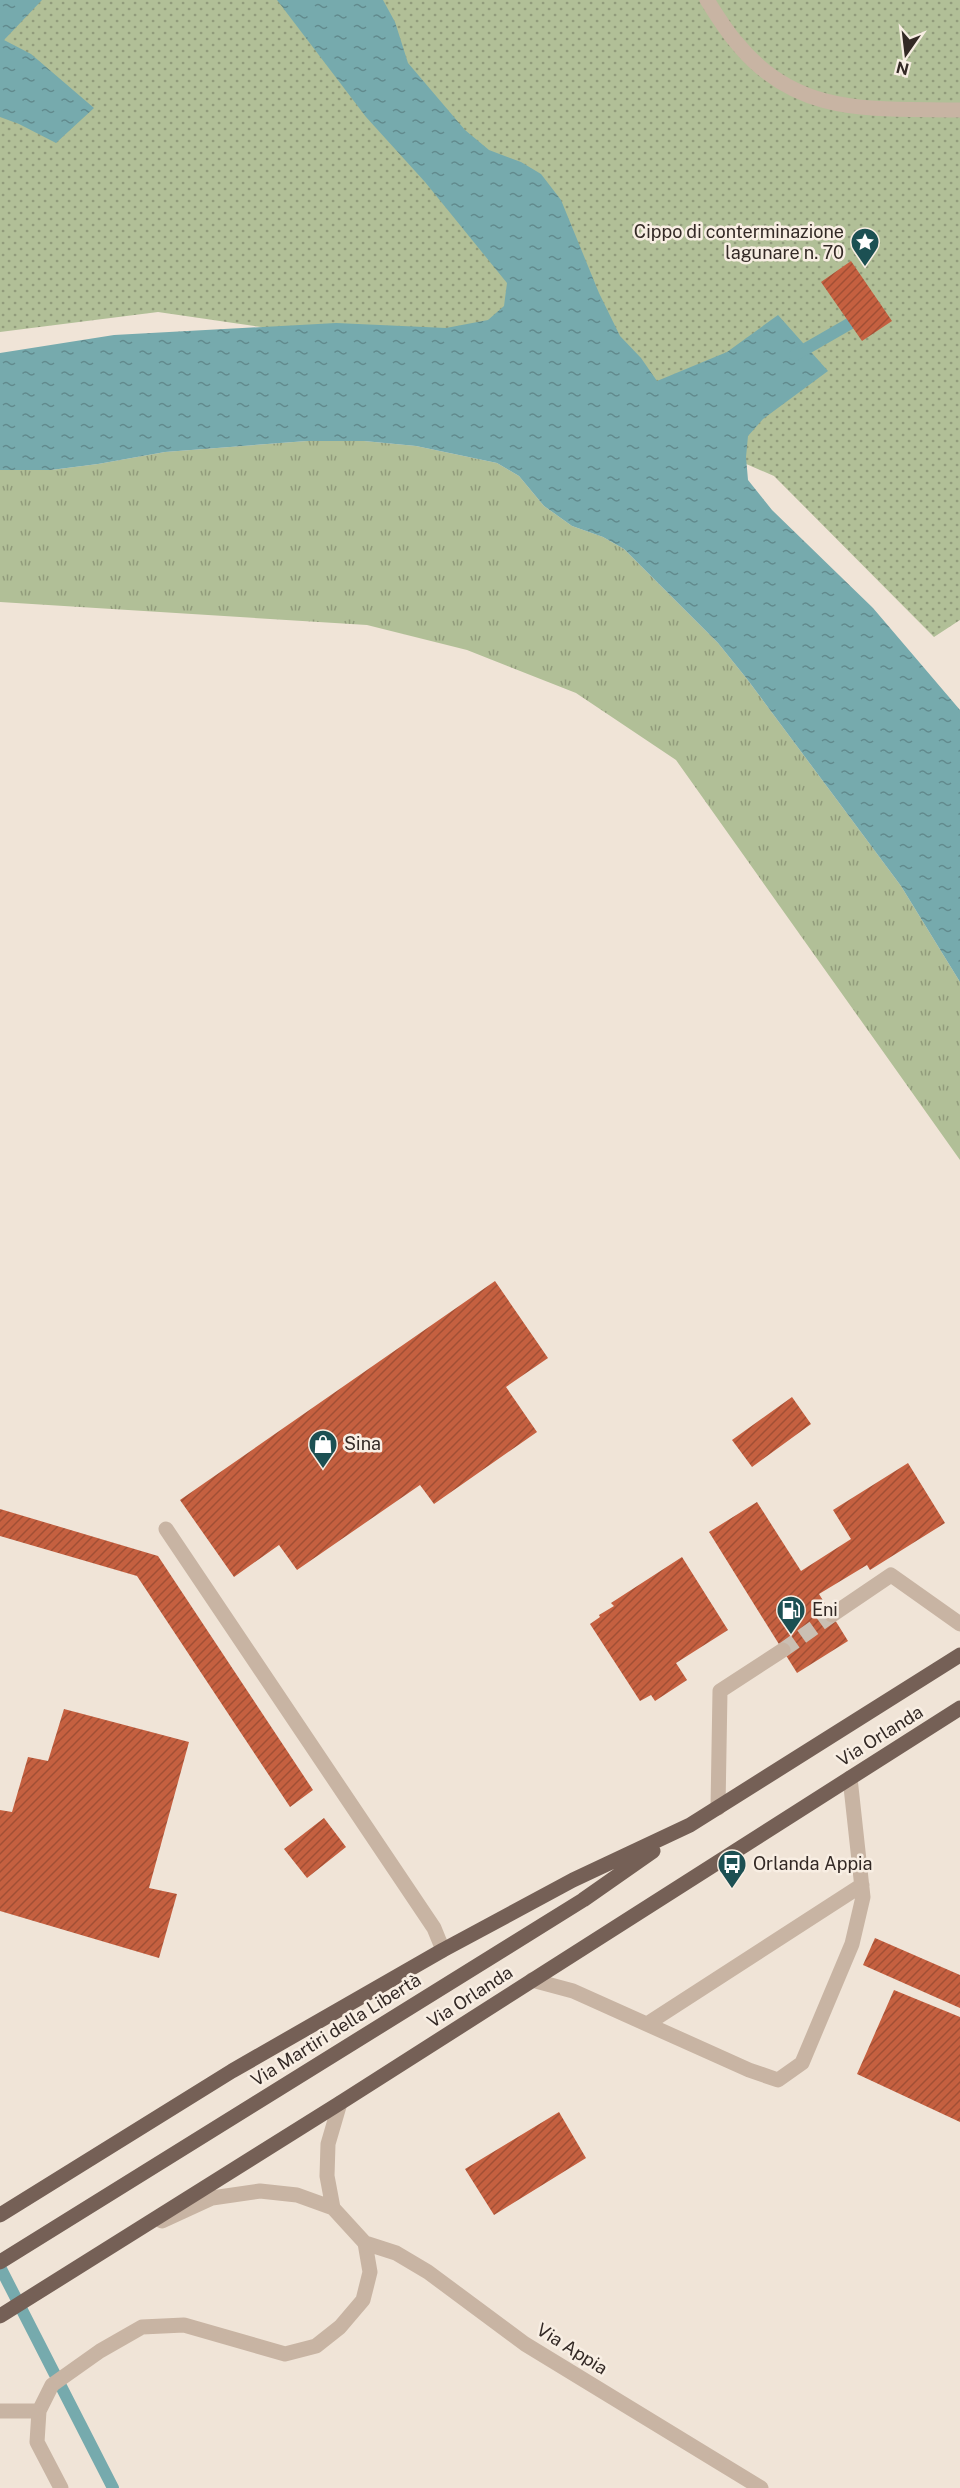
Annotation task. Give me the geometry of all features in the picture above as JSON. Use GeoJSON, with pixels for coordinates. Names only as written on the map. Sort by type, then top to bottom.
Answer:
{"type":"FeatureCollection","features":[{"type":"Feature","properties":{"kind":"main road","name":"Via Orlanda"},"geometry":{"type":"LineString","coordinates":[[0,2215],[232,2071],[443,1950],[573,1880],[690,1825],[960,1655]]}},
{"type":"Feature","properties":{"kind":"main road","name":"Via Orlanda"},"geometry":{"type":"LineString","coordinates":[[0,2316],[340,2103],[960,1708]]}},
{"type":"Feature","properties":{"kind":"main road","name":"Via Martiri della Libertà"},"geometry":{"type":"LineString","coordinates":[[0,2262],[582,1900],[690,1825]]}},
{"type":"Feature","properties":{"kind":"street"},"geometry":{"type":"LineString","coordinates":[[707,0],[736,43],[761,68],[785,85],[814,99],[846,107],[960,110]]}},
{"type":"Feature","properties":{"kind":"street"},"geometry":{"type":"LineString","coordinates":[[166,1529],[434,1928],[443,1950]]}},
{"type":"Feature","properties":{"kind":"street"},"geometry":{"type":"LineString","coordinates":[[832,1615],[891,1575],[960,1624]]}},
{"type":"Feature","properties":{"kind":"street"},"geometry":{"type":"LineString","coordinates":[[718,1808],[720,1691],[783,1650]]}},
{"type":"Feature","properties":{"kind":"street"},"geometry":{"type":"LineString","coordinates":[[532,1980],[573,1991],[749,2070],[778,2080],[802,2063],[850,1952],[855,1932],[863,1897],[850,1778]]}},
{"type":"Feature","properties":{"kind":"street"},"geometry":{"type":"LineString","coordinates":[[647,2024],[862,1885]]}},
{"type":"Feature","properties":{"kind":"street"},"geometry":{"type":"LineString","coordinates":[[333,2208],[327,2176],[328,2155],[340,2103]]}},
{"type":"Feature","properties":{"kind":"street"},"geometry":{"type":"LineString","coordinates":[[61,2488],[37,2442],[39,2411],[52,2385],[100,2351],[141,2327],[184,2325],[285,2354],[316,2346],[340,2327],[363,2300],[370,2272],[365,2243],[333,2208],[297,2195],[250,2192],[212,2198],[126,2237]]}},
{"type":"Feature","properties":{"kind":"street","name":"Via Appia"},"geometry":{"type":"LineString","coordinates":[[365,2243],[396,2253],[428,2272],[525,2344],[761,2488]]}},
{"type":"Feature","properties":{"kind":"street"},"geometry":{"type":"LineString","coordinates":[[0,2411],[39,2411]]}},
{"type":"Feature","properties":{"kind":"green space"},"geometry":{"type":"Polygon","coordinates":[[[0,0],[960,0],[960,620],[934,637],[774,476],[520,365],[158,312],[0,332],[0,0]]]}},
{"type":"Feature","properties":{"kind":"green space"},"geometry":{"type":"Polygon","coordinates":[[[307,441],[364,441],[416,446],[497,463],[519,476],[544,506],[572,526],[603,537],[624,549],[718,643],[901,886],[960,982],[960,1160],[676,760],[576,693],[467,650],[367,625],[0,602],[0,470],[51,470],[165,452],[307,441]]]}},
{"type":"Feature","properties":{"kind":"water"},"geometry":{"type":"Polygon","coordinates":[[[0,0],[42,0],[4,40],[31,54],[94,108],[56,143],[0,117],[0,0]]]}},
{"type":"Feature","properties":{"kind":"water"},"geometry":{"type":"Polygon","coordinates":[[[277,0],[383,0],[395,22],[408,63],[465,130],[489,150],[521,162],[541,174],[561,200],[599,293],[620,336],[641,358],[657,381],[727,352],[778,315],[828,371],[763,419],[748,436],[746,457],[748,480],[772,510],[873,608],[960,710],[960,982],[901,886],[718,643],[624,549],[603,537],[572,526],[544,506],[519,476],[497,463],[416,446],[364,441],[307,441],[165,452],[51,470],[0,470],[0,353],[114,335],[336,323],[446,328],[488,320],[504,306],[507,283],[425,182],[366,117],[277,0]]]}},
{"type":"Feature","properties":{"kind":"building"},"geometry":{"type":"Polygon","coordinates":[[[851,261],[892,321],[862,341],[821,282],[851,261]]]}},
{"type":"Feature","properties":{"kind":"building"},"geometry":{"type":"Polygon","coordinates":[[[495,1281],[548,1358],[506,1387],[537,1432],[434,1504],[420,1485],[297,1570],[279,1545],[234,1577],[180,1500],[495,1281]]]}},
{"type":"Feature","properties":{"kind":"building"},"geometry":{"type":"Polygon","coordinates":[[[792,1397],[811,1424],[752,1467],[732,1440],[792,1397]]]}},
{"type":"Feature","properties":{"kind":"building"},"geometry":{"type":"Polygon","coordinates":[[[908,1463],[945,1523],[870,1570],[867,1565],[819,1594],[848,1641],[797,1673],[709,1532],[757,1502],[801,1571],[851,1539],[833,1510],[908,1463]]]}},
{"type":"Feature","properties":{"kind":"building"},"geometry":{"type":"Polygon","coordinates":[[[0,1509],[158,1556],[313,1790],[290,1807],[137,1576],[0,1536],[0,1509]]]}},
{"type":"Feature","properties":{"kind":"building"},"geometry":{"type":"Polygon","coordinates":[[[682,1557],[728,1630],[676,1663],[687,1680],[655,1701],[651,1695],[640,1701],[590,1624],[614,1606],[611,1603],[682,1557]]]}},
{"type":"Feature","properties":{"kind":"building"},"geometry":{"type":"Polygon","coordinates":[[[64,1709],[189,1742],[149,1888],[177,1894],[159,1958],[0,1911],[0,1810],[12,1812],[28,1757],[48,1761],[64,1709]]]}},
{"type":"Feature","properties":{"kind":"building"},"geometry":{"type":"Polygon","coordinates":[[[324,1818],[346,1847],[307,1878],[284,1849],[324,1818]]]}},
{"type":"Feature","properties":{"kind":"building"},"geometry":{"type":"Polygon","coordinates":[[[875,1938],[960,1975],[960,2008],[863,1965],[875,1938]]]}},
{"type":"Feature","properties":{"kind":"building"},"geometry":{"type":"Polygon","coordinates":[[[894,1990],[960,2017],[960,2122],[857,2074],[894,1990]]]}},
{"type":"Feature","properties":{"kind":"building"},"geometry":{"type":"Polygon","coordinates":[[[559,2112],[586,2158],[494,2215],[465,2169],[559,2112]]]}},
{"type":"Feature","properties":{"kind":"waterway"},"geometry":{"type":"LineString","coordinates":[[795,355],[863,316]]}},
{"type":"Feature","properties":{"kind":"waterway"},"geometry":{"type":"LineString","coordinates":[[0,2267],[113,2488]]}},
{"type":"Feature","properties":{"kind":"tunnel"},"geometry":{"type":"LineString","coordinates":[[783,1650],[832,1615]]}},
{"type":"Feature","properties":{"kind":"place","name":"Cippo di conterminazione lagunare n. 70"},"geometry":{"type":"Point","coordinates":[865,268]}},
{"type":"Feature","properties":{"kind":"place","name":"Sina"},"geometry":{"type":"Point","coordinates":[323,1470]}},
{"type":"Feature","properties":{"kind":"place","name":"Eni"},"geometry":{"type":"Point","coordinates":[791,1636]}},
{"type":"Feature","properties":{"kind":"place","name":"Orlanda Appia"},"geometry":{"type":"Point","coordinates":[732,1890]}}]}
